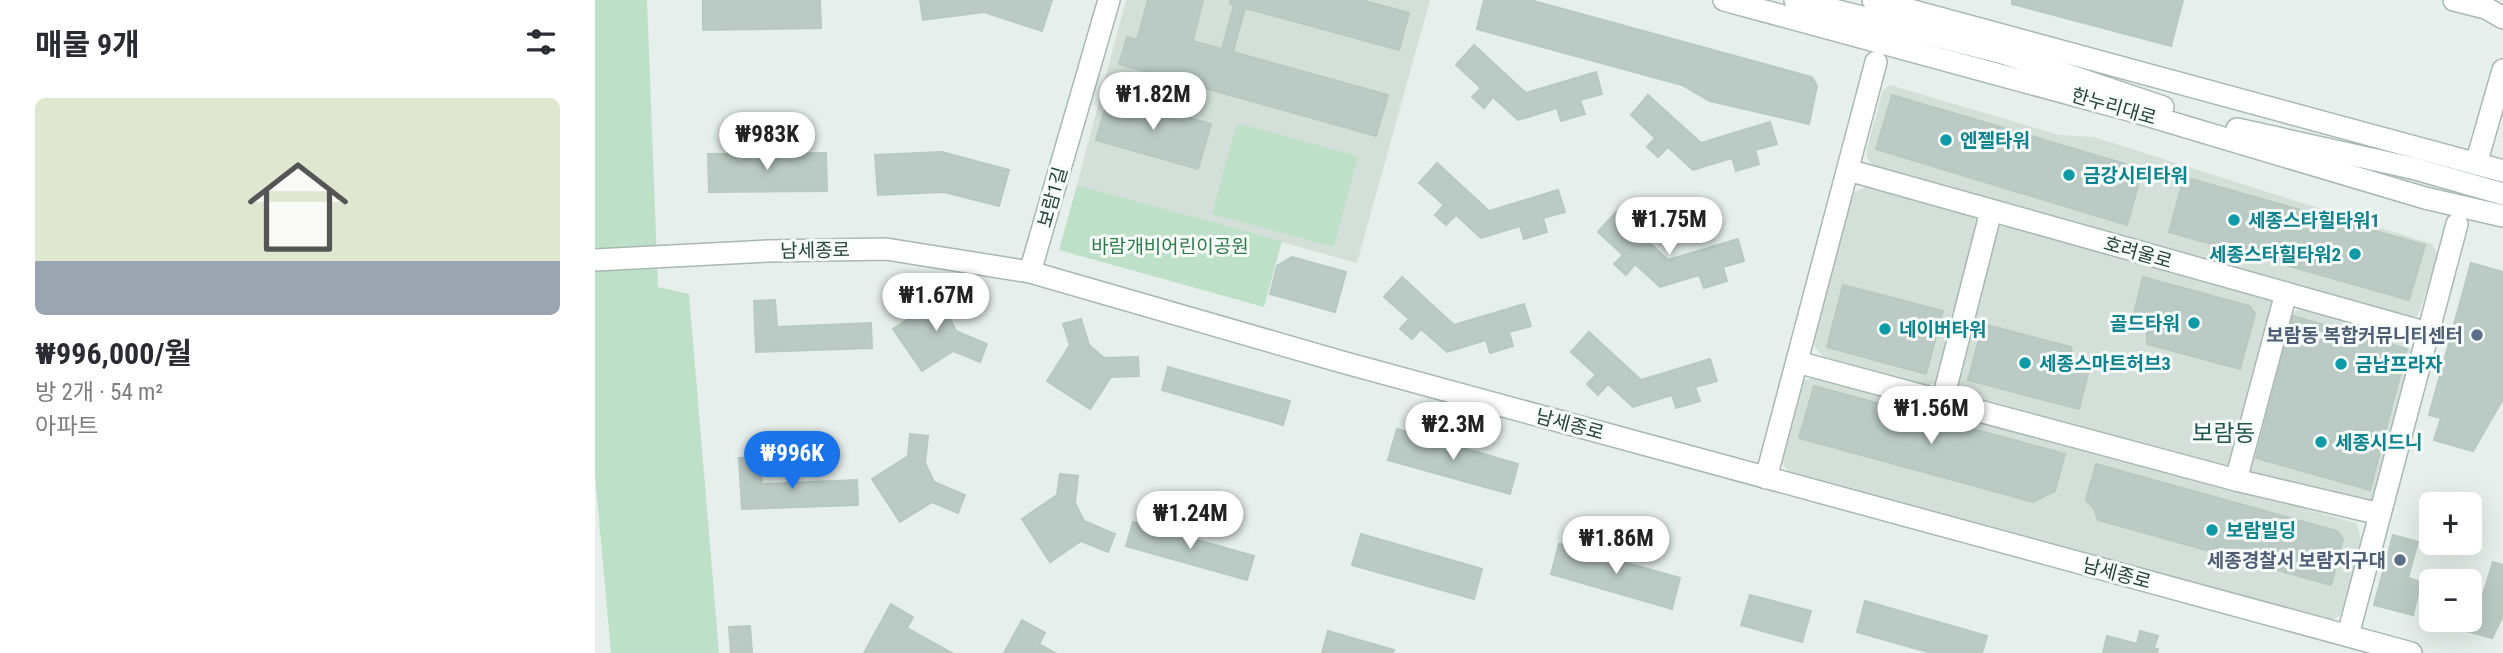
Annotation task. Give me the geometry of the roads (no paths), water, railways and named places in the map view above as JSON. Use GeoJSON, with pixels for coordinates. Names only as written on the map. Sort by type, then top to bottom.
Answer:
{"type":"FeatureCollection","features":[{"type":"Feature","properties":{"kind":"street","name":"보람1길"},"geometry":{"type":"LineString","coordinates":[[1030,272],[1109,0]]}},
{"type":"Feature","properties":{"kind":"street","name":"한누리대로"},"geometry":{"type":"LineString","coordinates":[[1724,0],[2136,112],[2425,198],[2501,208]]}},
{"type":"Feature","properties":{"kind":"street"},"geometry":{"type":"LineString","coordinates":[[1795,0],[2003,53],[2124,92],[2198,120],[2412,168],[2501,208]]}},
{"type":"Feature","properties":{"kind":"street","name":"한누리대로"},"geometry":{"type":"LineString","coordinates":[[1873,0],[1902,4],[2503,171]]}},
{"type":"Feature","properties":{"kind":"street"},"geometry":{"type":"LineString","coordinates":[[2453,0],[2486,8],[2503,18]]}},
{"type":"Feature","properties":{"kind":"street"},"geometry":{"type":"LineString","coordinates":[[1828,28],[1876,62],[1942,59]]}},
{"type":"Feature","properties":{"kind":"street"},"geometry":{"type":"LineString","coordinates":[[1766,478],[1876,62]]}},
{"type":"Feature","properties":{"kind":"street"},"geometry":{"type":"LineString","coordinates":[[2476,164],[2503,70]]}},
{"type":"Feature","properties":{"kind":"street","name":"호려울로"},"geometry":{"type":"LineString","coordinates":[[1848,170],[2428,333]]}},
{"type":"Feature","properties":{"kind":"street"},"geometry":{"type":"LineString","coordinates":[[2348,635],[2457,224],[2446,208],[2425,198]]}},
{"type":"Feature","properties":{"kind":"street"},"geometry":{"type":"LineString","coordinates":[[2457,224],[2501,208]]}},
{"type":"Feature","properties":{"kind":"street"},"geometry":{"type":"LineString","coordinates":[[1944,399],[1991,211]]}},
{"type":"Feature","properties":{"kind":"street","name":"남세종로"},"geometry":{"type":"LineString","coordinates":[[595,260],[768,251],[886,249],[1030,272],[1342,362],[2411,653]]}},
{"type":"Feature","properties":{"kind":"street"},"geometry":{"type":"LineString","coordinates":[[2236,480],[2286,293]]}},
{"type":"Feature","properties":{"kind":"street"},"geometry":{"type":"LineString","coordinates":[[1797,362],[1944,399],[2236,480],[2380,514]]}},
{"type":"Feature","properties":{"kind":"place","name":"엔젤타워"},"geometry":{"type":"Point","coordinates":[1946,140]}},
{"type":"Feature","properties":{"kind":"place","name":"금강시티타워"},"geometry":{"type":"Point","coordinates":[2069,175]}},
{"type":"Feature","properties":{"kind":"place","name":"세종스타힐타워1"},"geometry":{"type":"Point","coordinates":[2234,220]}},
{"type":"Feature","properties":{"kind":"place","name":"세종스타힐타워2"},"geometry":{"type":"Point","coordinates":[2355,254]}},
{"type":"Feature","properties":{"kind":"place","name":"골드타워"},"geometry":{"type":"Point","coordinates":[2194,323]}},
{"type":"Feature","properties":{"kind":"place","name":"네이버타워"},"geometry":{"type":"Point","coordinates":[1885,329]}},
{"type":"Feature","properties":{"kind":"place","name":"보람동 복합커뮤니티센터"},"geometry":{"type":"Point","coordinates":[2477,335]}},
{"type":"Feature","properties":{"kind":"place","name":"세종스마트허브3"},"geometry":{"type":"Point","coordinates":[2025,363]}},
{"type":"Feature","properties":{"kind":"place","name":"금남프라자"},"geometry":{"type":"Point","coordinates":[2341,364]}},
{"type":"Feature","properties":{"kind":"place","name":"세종시드니"},"geometry":{"type":"Point","coordinates":[2321,442]}},
{"type":"Feature","properties":{"kind":"place","name":"보람빌딩"},"geometry":{"type":"Point","coordinates":[2212,530]}},
{"type":"Feature","properties":{"kind":"place","name":"세종경찰서 보람지구대"},"geometry":{"type":"Point","coordinates":[2400,560]}},
{"type":"Feature","properties":{"kind":"district","name":"보람동"},"geometry":{"type":"Point","coordinates":[2224,433]}},
{"type":"Feature","properties":{"kind":"park label","name":"바람개비어린이공원"},"geometry":{"type":"Point","coordinates":[1170,246]}}]}
